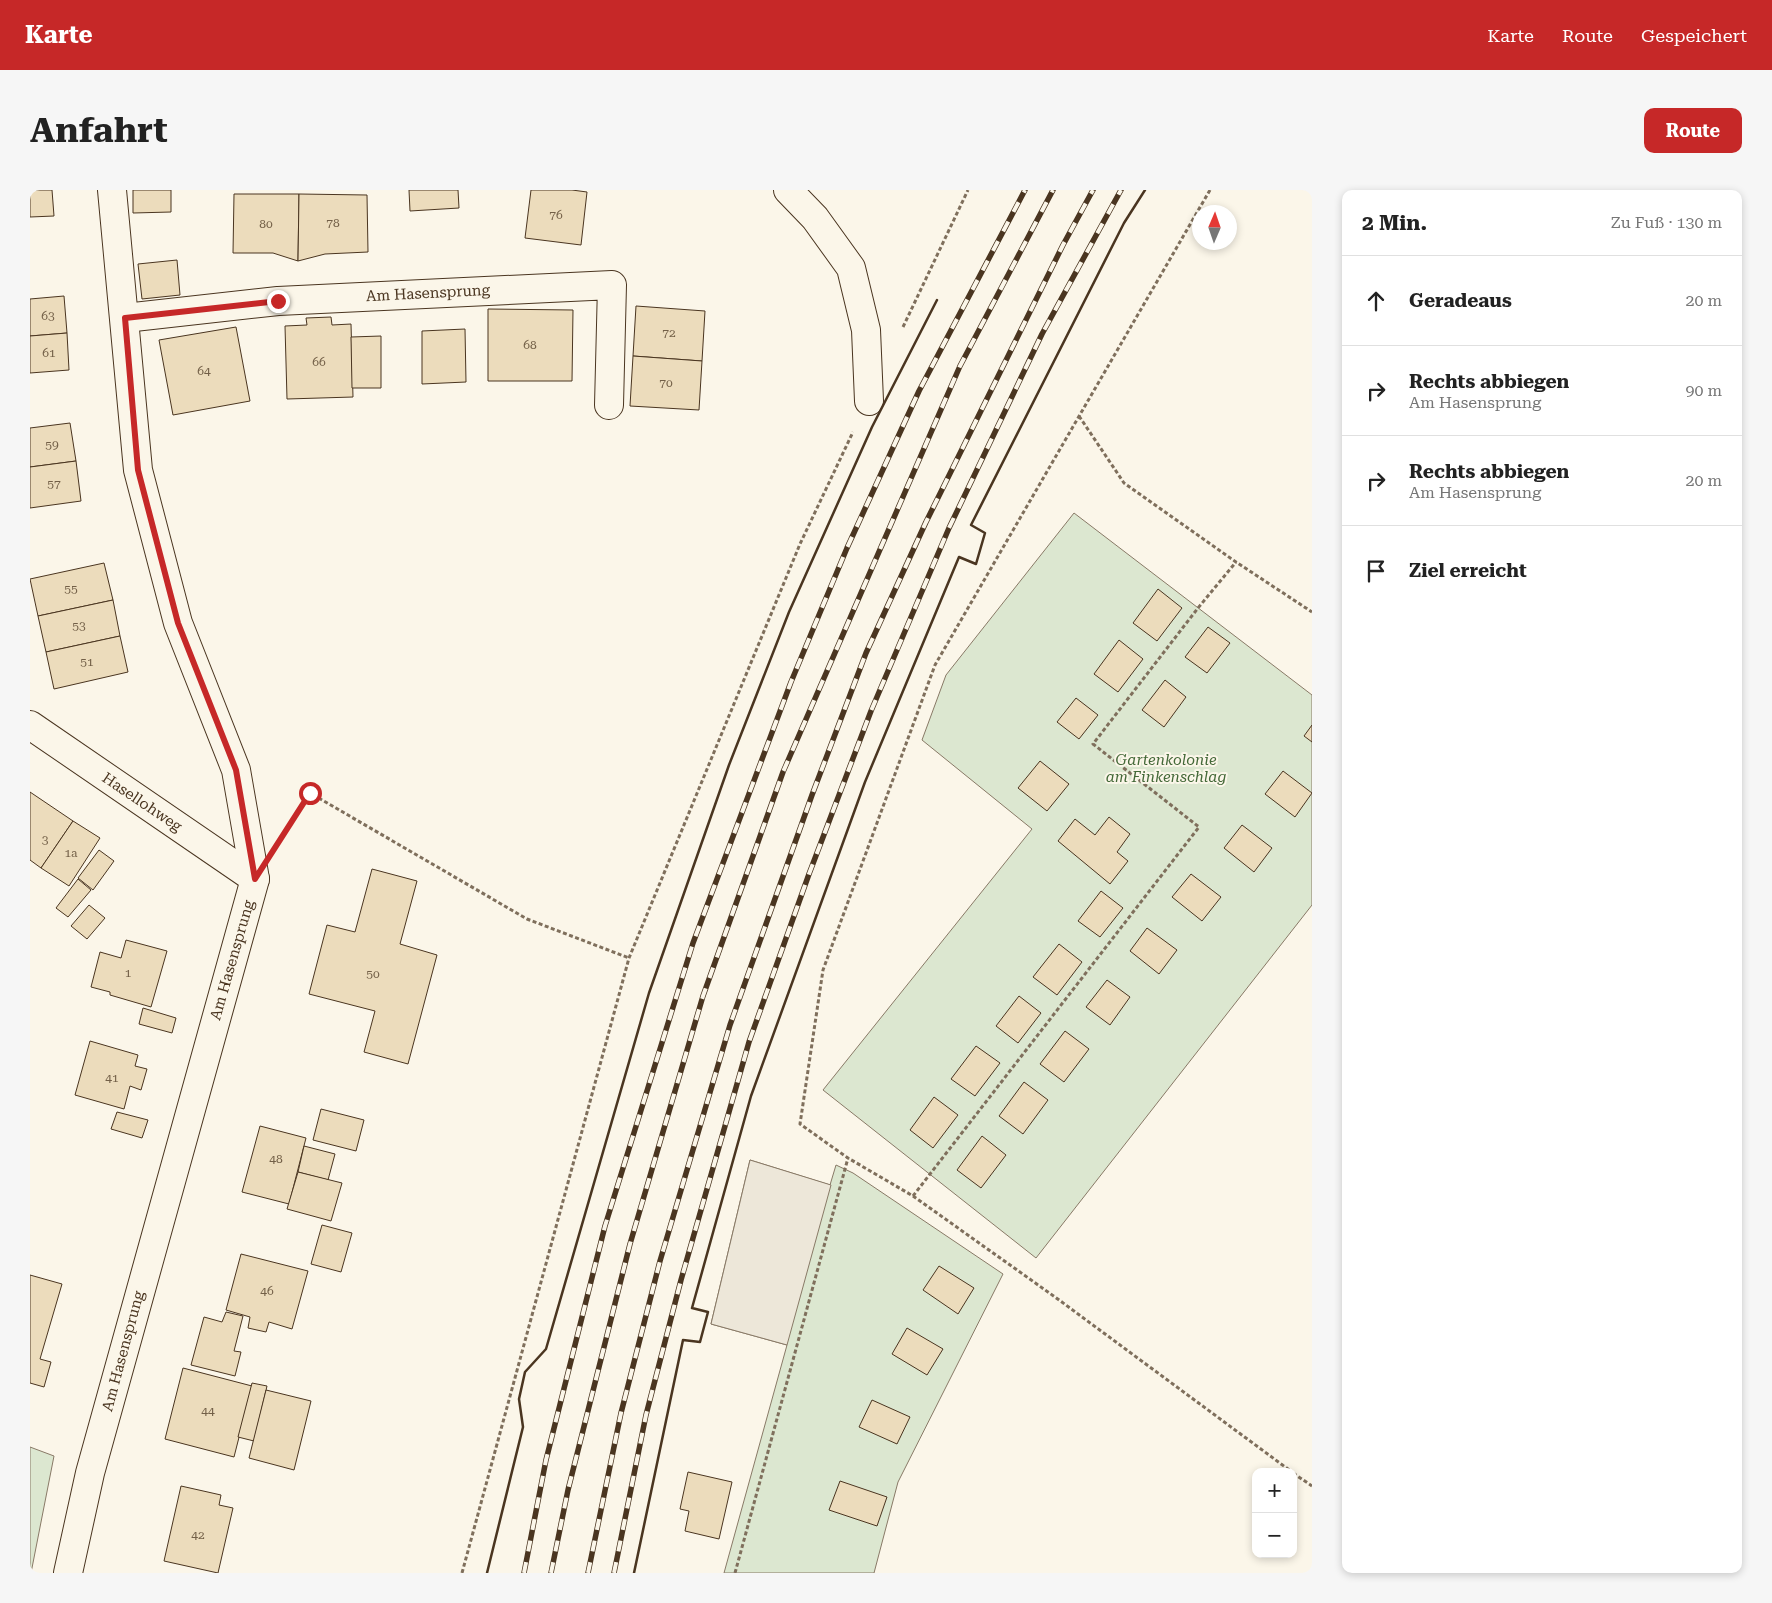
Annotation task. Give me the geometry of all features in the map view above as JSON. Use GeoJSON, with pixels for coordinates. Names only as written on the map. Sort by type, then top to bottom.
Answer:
{"type":"FeatureCollection","features":[{"type":"Feature","properties":{"kind":"street","name":"Am Hasensprung"},"geometry":{"type":"LineString","coordinates":[[68,1573],[90,1473],[255,879],[236,770],[178,623],[138,470],[112,190]]}},
{"type":"Feature","properties":{"kind":"street"},"geometry":{"type":"LineString","coordinates":[[788,190],[815,218],[852,268],[866,330],[869,401]]}},
{"type":"Feature","properties":{"kind":"street","name":"Am Hasensprung"},"geometry":{"type":"LineString","coordinates":[[125,318],[278,301],[612,284],[609,405]]}},
{"type":"Feature","properties":{"kind":"street","name":"Hasellohweg"},"geometry":{"type":"LineString","coordinates":[[30,725],[255,879]]}},
{"type":"Feature","properties":{"kind":"path"},"geometry":{"type":"LineString","coordinates":[[902,329],[968,190]]}},
{"type":"Feature","properties":{"kind":"path"},"geometry":{"type":"LineString","coordinates":[[1210,190],[935,665],[823,970],[800,1124],[848,1158],[913,1196],[1055,1297],[1288,1468]]}},
{"type":"Feature","properties":{"kind":"path"},"geometry":{"type":"LineString","coordinates":[[462,1573],[629,958],[800,544],[869,401]]}},
{"type":"Feature","properties":{"kind":"path"},"geometry":{"type":"LineString","coordinates":[[1079,416],[1124,482],[1236,562],[1312,612]]}},
{"type":"Feature","properties":{"kind":"path"},"geometry":{"type":"LineString","coordinates":[[913,1196],[1198,827],[1093,744],[1236,562]]}},
{"type":"Feature","properties":{"kind":"path"},"geometry":{"type":"LineString","coordinates":[[255,879],[310,793],[527,919],[629,958]]}},
{"type":"Feature","properties":{"kind":"path"},"geometry":{"type":"LineString","coordinates":[[735,1573],[848,1158]]}},
{"type":"Feature","properties":{"kind":"path"},"geometry":{"type":"LineString","coordinates":[[1297,1475],[1312,1486]]}},
{"type":"Feature","properties":{"kind":"green space","name":"Gartenkolonie am Finkenschlag"},"geometry":{"type":"Polygon","coordinates":[[[1074,513],[1312,695],[1312,905],[1036,1258],[823,1090],[1032,829],[922,740],[946,675],[1074,513]]]}},
{"type":"Feature","properties":{"kind":"green space"},"geometry":{"type":"Polygon","coordinates":[[[750,1160],[830,1185],[836,1165],[853,1173],[1003,1274],[898,1482],[874,1573],[724,1573],[787,1345],[711,1324],[750,1160]]]}},
{"type":"Feature","properties":{"kind":"green space"},"geometry":{"type":"Polygon","coordinates":[[[30,1447],[54,1456],[31,1573],[30,1573],[30,1447]]]}},
{"type":"Feature","properties":{"kind":"shaded area"},"geometry":{"type":"Polygon","coordinates":[[[750,1160],[831,1185],[787,1345],[711,1324],[750,1160]]]}},
{"type":"Feature","properties":{"kind":"building"},"geometry":{"type":"Polygon","coordinates":[[[30,190],[52,190],[54,216],[30,217],[30,190]]]}},
{"type":"Feature","properties":{"kind":"building"},"geometry":{"type":"Polygon","coordinates":[[[133,190],[171,190],[171,212],[133,213],[133,190]]]}},
{"type":"Feature","properties":{"kind":"building"},"geometry":{"type":"Polygon","coordinates":[[[409,190],[458,190],[459,208],[410,211],[409,190]]]}},
{"type":"Feature","properties":{"kind":"building"},"geometry":{"type":"Polygon","coordinates":[[[531,190],[587,192],[581,245],[525,238],[531,190]]]}},
{"type":"Feature","properties":{"kind":"building"},"geometry":{"type":"Polygon","coordinates":[[[234,194],[299,194],[298,261],[273,253],[233,253],[234,194]]]}},
{"type":"Feature","properties":{"kind":"building"},"geometry":{"type":"Polygon","coordinates":[[[299,194],[367,195],[368,252],[325,254],[298,261],[299,194]]]}},
{"type":"Feature","properties":{"kind":"building"},"geometry":{"type":"Polygon","coordinates":[[[177,260],[180,295],[142,299],[138,264],[177,260]]]}},
{"type":"Feature","properties":{"kind":"building"},"geometry":{"type":"Polygon","coordinates":[[[64,296],[67,333],[30,336],[30,299],[64,296]]]}},
{"type":"Feature","properties":{"kind":"building"},"geometry":{"type":"Polygon","coordinates":[[[636,306],[705,311],[702,361],[633,356],[636,306]]]}},
{"type":"Feature","properties":{"kind":"building"},"geometry":{"type":"Polygon","coordinates":[[[488,309],[573,310],[572,381],[488,381],[488,309]]]}},
{"type":"Feature","properties":{"kind":"building"},"geometry":{"type":"Polygon","coordinates":[[[331,317],[332,325],[351,324],[353,397],[287,399],[285,326],[307,325],[306,318],[331,317]]]}},
{"type":"Feature","properties":{"kind":"building"},"geometry":{"type":"Polygon","coordinates":[[[236,327],[250,401],[173,415],[159,340],[236,327]]]}},
{"type":"Feature","properties":{"kind":"building"},"geometry":{"type":"Polygon","coordinates":[[[465,329],[466,382],[422,384],[422,331],[465,329]]]}},
{"type":"Feature","properties":{"kind":"building"},"geometry":{"type":"Polygon","coordinates":[[[67,333],[69,370],[30,373],[30,336],[67,333]]]}},
{"type":"Feature","properties":{"kind":"building"},"geometry":{"type":"Polygon","coordinates":[[[381,336],[381,388],[352,388],[351,337],[381,336]]]}},
{"type":"Feature","properties":{"kind":"building"},"geometry":{"type":"Polygon","coordinates":[[[633,356],[702,361],[699,410],[630,406],[633,356]]]}},
{"type":"Feature","properties":{"kind":"building"},"geometry":{"type":"Polygon","coordinates":[[[70,423],[76,461],[30,467],[30,428],[70,423]]]}},
{"type":"Feature","properties":{"kind":"building"},"geometry":{"type":"Polygon","coordinates":[[[76,461],[81,501],[30,508],[30,467],[76,461]]]}},
{"type":"Feature","properties":{"kind":"building"},"geometry":{"type":"Polygon","coordinates":[[[104,563],[113,600],[38,616],[30,579],[104,563]]]}},
{"type":"Feature","properties":{"kind":"building"},"geometry":{"type":"Polygon","coordinates":[[[1158,589],[1182,608],[1157,641],[1133,623],[1158,589]]]}},
{"type":"Feature","properties":{"kind":"building"},"geometry":{"type":"Polygon","coordinates":[[[113,600],[120,636],[46,652],[38,616],[113,600]]]}},
{"type":"Feature","properties":{"kind":"building"},"geometry":{"type":"Polygon","coordinates":[[[1208,627],[1230,643],[1207,673],[1185,657],[1208,627]]]}},
{"type":"Feature","properties":{"kind":"building"},"geometry":{"type":"Polygon","coordinates":[[[120,636],[128,672],[54,689],[46,652],[120,636]]]}},
{"type":"Feature","properties":{"kind":"building"},"geometry":{"type":"Polygon","coordinates":[[[1119,640],[1143,659],[1118,692],[1094,674],[1119,640]]]}},
{"type":"Feature","properties":{"kind":"building"},"geometry":{"type":"Polygon","coordinates":[[[1165,680],[1186,697],[1164,727],[1142,710],[1165,680]]]}},
{"type":"Feature","properties":{"kind":"building"},"geometry":{"type":"Polygon","coordinates":[[[1076,698],[1098,715],[1079,739],[1057,722],[1076,698]]]}},
{"type":"Feature","properties":{"kind":"building"},"geometry":{"type":"Polygon","coordinates":[[[1312,725],[1312,742],[1304,736],[1312,725]]]}},
{"type":"Feature","properties":{"kind":"building"},"geometry":{"type":"Polygon","coordinates":[[[1040,761],[1069,784],[1047,811],[1018,788],[1040,761]]]}},
{"type":"Feature","properties":{"kind":"building"},"geometry":{"type":"Polygon","coordinates":[[[1283,771],[1312,793],[1295,817],[1265,794],[1283,771]]]}},
{"type":"Feature","properties":{"kind":"building"},"geometry":{"type":"Polygon","coordinates":[[[30,792],[73,821],[41,868],[30,860],[30,792]]]}},
{"type":"Feature","properties":{"kind":"building"},"geometry":{"type":"Polygon","coordinates":[[[1109,817],[1130,834],[1117,852],[1128,861],[1110,884],[1058,841],[1075,819],[1095,835],[1109,817]]]}},
{"type":"Feature","properties":{"kind":"building"},"geometry":{"type":"Polygon","coordinates":[[[73,821],[100,838],[69,886],[41,868],[73,821]]]}},
{"type":"Feature","properties":{"kind":"building"},"geometry":{"type":"Polygon","coordinates":[[[1242,825],[1272,848],[1254,872],[1224,848],[1242,825]]]}},
{"type":"Feature","properties":{"kind":"building"},"geometry":{"type":"Polygon","coordinates":[[[99,850],[114,861],[93,890],[78,878],[99,850]]]}},
{"type":"Feature","properties":{"kind":"building"},"geometry":{"type":"Polygon","coordinates":[[[372,869],[417,881],[400,944],[437,955],[408,1064],[364,1052],[375,1011],[309,994],[327,925],[355,932],[372,869]]]}},
{"type":"Feature","properties":{"kind":"building"},"geometry":{"type":"Polygon","coordinates":[[[1191,874],[1221,897],[1202,921],[1172,897],[1191,874]]]}},
{"type":"Feature","properties":{"kind":"building"},"geometry":{"type":"Polygon","coordinates":[[[78,879],[91,890],[68,917],[56,908],[78,879]]]}},
{"type":"Feature","properties":{"kind":"building"},"geometry":{"type":"Polygon","coordinates":[[[1101,891],[1123,908],[1100,937],[1078,921],[1101,891]]]}},
{"type":"Feature","properties":{"kind":"building"},"geometry":{"type":"Polygon","coordinates":[[[89,905],[105,918],[87,939],[71,926],[89,905]]]}},
{"type":"Feature","properties":{"kind":"building"},"geometry":{"type":"Polygon","coordinates":[[[1147,928],[1177,950],[1159,974],[1130,951],[1147,928]]]}},
{"type":"Feature","properties":{"kind":"building"},"geometry":{"type":"Polygon","coordinates":[[[126,940],[167,951],[151,1007],[110,995],[110,992],[91,987],[100,952],[121,958],[126,940]]]}},
{"type":"Feature","properties":{"kind":"building"},"geometry":{"type":"Polygon","coordinates":[[[1059,944],[1082,962],[1057,995],[1033,977],[1059,944]]]}},
{"type":"Feature","properties":{"kind":"building"},"geometry":{"type":"Polygon","coordinates":[[[1107,980],[1130,997],[1110,1025],[1086,1007],[1107,980]]]}},
{"type":"Feature","properties":{"kind":"building"},"geometry":{"type":"Polygon","coordinates":[[[1019,996],[1041,1013],[1018,1043],[996,1026],[1019,996]]]}},
{"type":"Feature","properties":{"kind":"building"},"geometry":{"type":"Polygon","coordinates":[[[143,1008],[176,1018],[172,1033],[139,1024],[143,1008]]]}},
{"type":"Feature","properties":{"kind":"building"},"geometry":{"type":"Polygon","coordinates":[[[1065,1031],[1089,1049],[1064,1082],[1040,1064],[1065,1031]]]}},
{"type":"Feature","properties":{"kind":"building"},"geometry":{"type":"Polygon","coordinates":[[[90,1041],[138,1055],[135,1066],[147,1069],[141,1090],[130,1086],[124,1109],[75,1095],[90,1041]]]}},
{"type":"Feature","properties":{"kind":"building"},"geometry":{"type":"Polygon","coordinates":[[[976,1046],[1000,1063],[975,1096],[951,1079],[976,1046]]]}},
{"type":"Feature","properties":{"kind":"building"},"geometry":{"type":"Polygon","coordinates":[[[1024,1082],[1048,1100],[1023,1134],[999,1116],[1024,1082]]]}},
{"type":"Feature","properties":{"kind":"building"},"geometry":{"type":"Polygon","coordinates":[[[934,1097],[958,1115],[933,1148],[910,1130],[934,1097]]]}},
{"type":"Feature","properties":{"kind":"building"},"geometry":{"type":"Polygon","coordinates":[[[321,1109],[364,1120],[356,1151],[313,1140],[321,1109]]]}},
{"type":"Feature","properties":{"kind":"building"},"geometry":{"type":"Polygon","coordinates":[[[117,1112],[148,1120],[142,1138],[111,1129],[117,1112]]]}},
{"type":"Feature","properties":{"kind":"building"},"geometry":{"type":"Polygon","coordinates":[[[260,1126],[306,1138],[289,1204],[242,1192],[260,1126]]]}},
{"type":"Feature","properties":{"kind":"building"},"geometry":{"type":"Polygon","coordinates":[[[982,1136],[1006,1155],[981,1188],[957,1170],[982,1136]]]}},
{"type":"Feature","properties":{"kind":"building"},"geometry":{"type":"Polygon","coordinates":[[[304,1146],[335,1154],[328,1180],[298,1172],[304,1146]]]}},
{"type":"Feature","properties":{"kind":"building"},"geometry":{"type":"Polygon","coordinates":[[[298,1172],[342,1183],[331,1221],[287,1209],[298,1172]]]}},
{"type":"Feature","properties":{"kind":"building"},"geometry":{"type":"Polygon","coordinates":[[[322,1225],[352,1233],[341,1272],[311,1264],[322,1225]]]}},
{"type":"Feature","properties":{"kind":"building"},"geometry":{"type":"Polygon","coordinates":[[[241,1254],[308,1271],[292,1329],[269,1322],[266,1332],[248,1328],[250,1317],[226,1310],[241,1254]]]}},
{"type":"Feature","properties":{"kind":"building"},"geometry":{"type":"Polygon","coordinates":[[[939,1266],[974,1288],[958,1314],[923,1290],[939,1266]]]}},
{"type":"Feature","properties":{"kind":"building"},"geometry":{"type":"Polygon","coordinates":[[[30,1275],[62,1284],[40,1359],[51,1362],[44,1387],[30,1383],[30,1275]]]}},
{"type":"Feature","properties":{"kind":"building"},"geometry":{"type":"Polygon","coordinates":[[[226,1312],[243,1316],[234,1351],[241,1352],[235,1376],[191,1365],[204,1317],[222,1322],[226,1312]]]}},
{"type":"Feature","properties":{"kind":"building"},"geometry":{"type":"Polygon","coordinates":[[[907,1328],[943,1349],[927,1375],[892,1354],[907,1328]]]}},
{"type":"Feature","properties":{"kind":"building"},"geometry":{"type":"Polygon","coordinates":[[[183,1368],[252,1386],[234,1457],[165,1439],[183,1368]]]}},
{"type":"Feature","properties":{"kind":"building"},"geometry":{"type":"Polygon","coordinates":[[[252,1383],[267,1386],[254,1441],[238,1437],[252,1383]]]}},
{"type":"Feature","properties":{"kind":"building"},"geometry":{"type":"Polygon","coordinates":[[[266,1390],[311,1401],[294,1470],[249,1458],[266,1390]]]}},
{"type":"Feature","properties":{"kind":"building"},"geometry":{"type":"Polygon","coordinates":[[[872,1400],[910,1417],[897,1444],[859,1427],[872,1400]]]}},
{"type":"Feature","properties":{"kind":"building"},"geometry":{"type":"Polygon","coordinates":[[[688,1472],[732,1482],[719,1539],[685,1531],[689,1511],[680,1509],[688,1472]]]}},
{"type":"Feature","properties":{"kind":"building"},"geometry":{"type":"Polygon","coordinates":[[[840,1481],[887,1497],[877,1526],[829,1510],[840,1481]]]}},
{"type":"Feature","properties":{"kind":"building"},"geometry":{"type":"Polygon","coordinates":[[[181,1486],[221,1495],[219,1505],[233,1508],[218,1573],[164,1561],[181,1486]]]}},
{"type":"Feature","properties":{"kind":"railway"},"geometry":{"type":"LineString","coordinates":[[524,1573],[546,1460],[605,1226],[693,943],[791,682],[847,548],[919,391],[1025,190]]}},
{"type":"Feature","properties":{"kind":"railway"},"geometry":{"type":"LineString","coordinates":[[551,1573],[568,1490],[630,1244],[703,996],[783,772],[960,366],[1053,190]]}},
{"type":"Feature","properties":{"kind":"railway"},"geometry":{"type":"LineString","coordinates":[[588,1573],[621,1413],[660,1261],[730,1025],[812,795],[866,653],[926,522],[1063,245],[1093,190]]}},
{"type":"Feature","properties":{"kind":"railway"},"geometry":{"type":"LineString","coordinates":[[614,1573],[646,1415],[681,1280],[749,1042],[809,874],[871,711],[949,528],[1042,334],[1121,190]]}},
{"type":"Feature","properties":{"kind":"wall"},"geometry":{"type":"LineString","coordinates":[[634,1573],[683,1340],[700,1342],[708,1312],[692,1308],[751,1096],[865,782],[959,557],[976,564],[985,533],[971,525],[1124,223],[1145,190]]}},
{"type":"Feature","properties":{"kind":"wall"},"geometry":{"type":"LineString","coordinates":[[487,1573],[523,1427],[519,1399],[525,1372],[546,1349],[649,993],[729,765],[789,612],[872,427],[937,300]]}},
{"type":"Feature","properties":{"kind":"route"},"geometry":{"type":"LineString","coordinates":[[278,301],[125,318],[138,470],[178,623],[236,770],[255,879],[310,793]]}}]}
